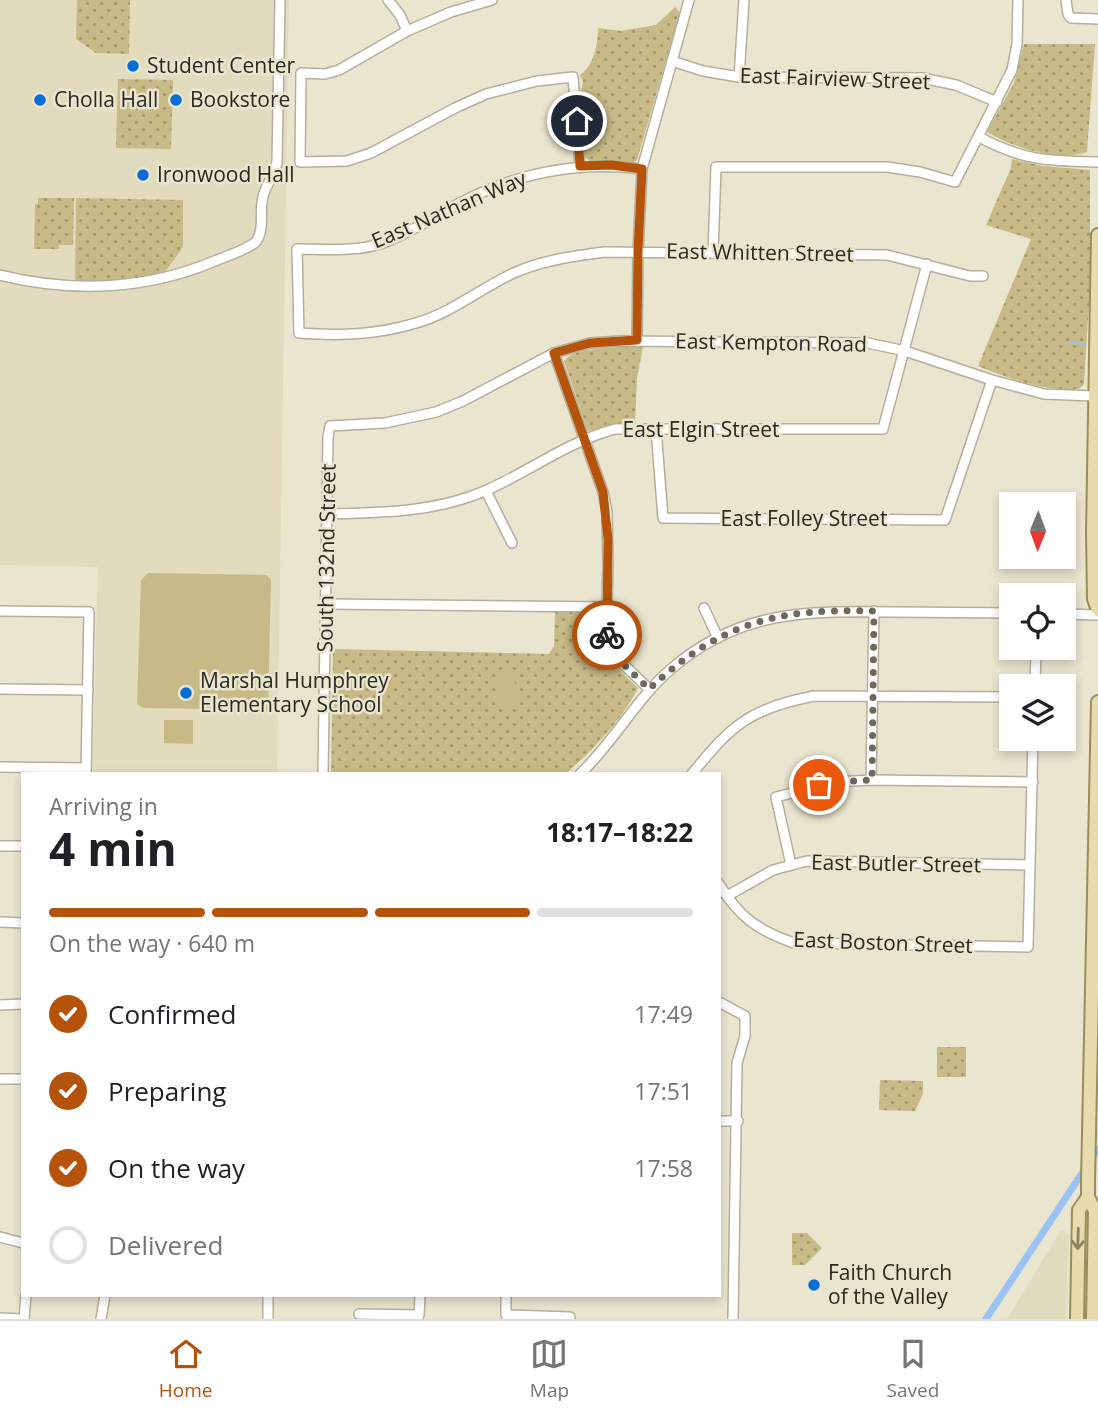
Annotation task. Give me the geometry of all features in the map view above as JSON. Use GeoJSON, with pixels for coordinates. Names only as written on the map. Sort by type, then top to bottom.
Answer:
{"type":"FeatureCollection","features":[{"type":"Feature","properties":{"kind":"main road"},"geometry":{"type":"LineString","coordinates":[[1098,234],[1094,599],[1098,613]]}},
{"type":"Feature","properties":{"kind":"main road"},"geometry":{"type":"LineString","coordinates":[[1093,1319],[1096,1211],[1088,1197],[1088,1145],[1098,702]]}},
{"type":"Feature","properties":{"kind":"main road"},"geometry":{"type":"LineString","coordinates":[[1077,1319],[1079,1210],[1088,1197]]}},
{"type":"Feature","properties":{"kind":"street"},"geometry":{"type":"LineString","coordinates":[[0,275],[34,283],[99,288],[119,286],[159,280],[202,267],[257,242],[261,234],[264,193],[273,178],[277,162],[280,0]]}},
{"type":"Feature","properties":{"kind":"street"},"geometry":{"type":"LineString","coordinates":[[388,0],[400,15],[407,32]]}},
{"type":"Feature","properties":{"kind":"street"},"geometry":{"type":"LineString","coordinates":[[492,0],[451,12],[407,32],[339,70],[325,74],[300,73],[300,162],[347,161],[371,153],[486,94],[537,81],[573,76],[580,166]]}},
{"type":"Feature","properties":{"kind":"street"},"geometry":{"type":"LineString","coordinates":[[637,340],[642,169],[689,0]]}},
{"type":"Feature","properties":{"kind":"street"},"geometry":{"type":"LineString","coordinates":[[739,77],[744,0]]}},
{"type":"Feature","properties":{"kind":"street"},"geometry":{"type":"LineString","coordinates":[[713,253],[716,167],[887,167],[920,172],[955,182],[1012,70],[1017,44],[1017,0]]}},
{"type":"Feature","properties":{"kind":"street"},"geometry":{"type":"LineString","coordinates":[[1066,0],[1071,18],[1098,19]]}},
{"type":"Feature","properties":{"kind":"street","name":"East Fairview Street"},"geometry":{"type":"LineString","coordinates":[[672,61],[703,71],[739,77],[922,78],[956,85],[997,102]]}},
{"type":"Feature","properties":{"kind":"street"},"geometry":{"type":"LineString","coordinates":[[979,137],[1004,150],[1036,160],[1098,162]]}},
{"type":"Feature","properties":{"kind":"street","name":"East Nathan Way"},"geometry":{"type":"LineString","coordinates":[[299,333],[298,249],[345,249],[381,244],[416,229],[489,188],[534,173],[580,166],[611,165],[642,169]]}},
{"type":"Feature","properties":{"kind":"street","name":"East Whitten Street"},"geometry":{"type":"LineString","coordinates":[[299,333],[343,337],[417,323],[442,313],[514,273],[570,256],[638,251],[887,255],[970,276],[983,276]]}},
{"type":"Feature","properties":{"kind":"street"},"geometry":{"type":"LineString","coordinates":[[905,351],[927,264]]}},
{"type":"Feature","properties":{"kind":"street","name":"East Kempton Road"},"geometry":{"type":"LineString","coordinates":[[330,426],[384,423],[436,412],[463,401],[554,353],[590,343],[637,340],[868,343],[905,351],[1044,394],[1096,396]]}},
{"type":"Feature","properties":{"kind":"street","name":"East Elgin Street"},"geometry":{"type":"LineString","coordinates":[[327,514],[390,513],[435,506],[486,491],[586,437],[615,429],[883,429],[905,351]]}},
{"type":"Feature","properties":{"kind":"street"},"geometry":{"type":"LineString","coordinates":[[554,353],[586,437],[607,512],[606,639],[621,662],[649,689]]}},
{"type":"Feature","properties":{"kind":"street","name":"East Folley Street"},"geometry":{"type":"LineString","coordinates":[[656,429],[663,518],[945,520],[992,380]]}},
{"type":"Feature","properties":{"kind":"street","name":"South 132nd Street"},"geometry":{"type":"LineString","coordinates":[[323,772],[330,426]]}},
{"type":"Feature","properties":{"kind":"street"},"geometry":{"type":"LineString","coordinates":[[486,491],[512,543]]}},
{"type":"Feature","properties":{"kind":"street"},"geometry":{"type":"LineString","coordinates":[[326,604],[608,607]]}},
{"type":"Feature","properties":{"kind":"street"},"geometry":{"type":"LineString","coordinates":[[704,608],[718,638]]}},
{"type":"Feature","properties":{"kind":"street"},"geometry":{"type":"LineString","coordinates":[[0,611],[89,612],[86,771],[0,767]]}},
{"type":"Feature","properties":{"kind":"street"},"geometry":{"type":"LineString","coordinates":[[582,772],[649,689],[684,659],[718,638],[750,624],[812,611],[999,613]]}},
{"type":"Feature","properties":{"kind":"street"},"geometry":{"type":"LineString","coordinates":[[872,780],[874,611]]}},
{"type":"Feature","properties":{"kind":"street"},"geometry":{"type":"LineString","coordinates":[[1076,614],[1098,613]]}},
{"type":"Feature","properties":{"kind":"street"},"geometry":{"type":"LineString","coordinates":[[0,689],[88,690]]}},
{"type":"Feature","properties":{"kind":"street"},"geometry":{"type":"LineString","coordinates":[[694,772],[718,740],[735,725],[758,712],[785,702],[814,696],[999,697]]}},
{"type":"Feature","properties":{"kind":"street"},"geometry":{"type":"LineString","coordinates":[[1030,865],[1033,751]]}},
{"type":"Feature","properties":{"kind":"street"},"geometry":{"type":"LineString","coordinates":[[791,864],[776,797],[835,782],[1033,782]]}},
{"type":"Feature","properties":{"kind":"street"},"geometry":{"type":"LineString","coordinates":[[0,846],[21,846]]}},
{"type":"Feature","properties":{"kind":"street","name":"East Butler Street"},"geometry":{"type":"LineString","coordinates":[[727,897],[762,875],[807,861],[1030,865]]}},
{"type":"Feature","properties":{"kind":"street","name":"East Boston Street"},"geometry":{"type":"LineString","coordinates":[[721,887],[745,919],[770,934],[794,943],[1028,947],[1030,865]]}},
{"type":"Feature","properties":{"kind":"street"},"geometry":{"type":"LineString","coordinates":[[0,922],[21,923]]}},
{"type":"Feature","properties":{"kind":"street"},"geometry":{"type":"LineString","coordinates":[[721,1003],[746,1016],[745,1036],[737,1063],[733,1319]]}},
{"type":"Feature","properties":{"kind":"street"},"geometry":{"type":"LineString","coordinates":[[0,1005],[21,1004]]}},
{"type":"Feature","properties":{"kind":"street"},"geometry":{"type":"LineString","coordinates":[[0,1079],[21,1079]]}},
{"type":"Feature","properties":{"kind":"street"},"geometry":{"type":"LineString","coordinates":[[721,1121],[738,1121]]}},
{"type":"Feature","properties":{"kind":"street"},"geometry":{"type":"LineString","coordinates":[[0,1237],[21,1242]]}},
{"type":"Feature","properties":{"kind":"street"},"geometry":{"type":"LineString","coordinates":[[0,1318],[24,1319],[26,1297]]}},
{"type":"Feature","properties":{"kind":"street"},"geometry":{"type":"LineString","coordinates":[[101,1319],[105,1297]]}},
{"type":"Feature","properties":{"kind":"street"},"geometry":{"type":"LineString","coordinates":[[268,1297],[268,1319]]}},
{"type":"Feature","properties":{"kind":"street"},"geometry":{"type":"LineString","coordinates":[[359,1314],[419,1315],[420,1297]]}},
{"type":"Feature","properties":{"kind":"street"},"geometry":{"type":"LineString","coordinates":[[506,1297],[506,1315],[570,1317]]}},
{"type":"Feature","properties":{"kind":"shaded area"},"geometry":{"type":"Polygon","coordinates":[[[0,0],[289,0],[277,772],[92,772],[98,567],[0,565],[0,0]]]}},
{"type":"Feature","properties":{"kind":"shaded area"},"geometry":{"type":"Polygon","coordinates":[[[77,0],[130,0],[129,54],[96,53],[76,39],[77,0]]]}},
{"type":"Feature","properties":{"kind":"shaded area"},"geometry":{"type":"Polygon","coordinates":[[[675,7],[680,13],[637,160],[633,163],[590,161],[585,157],[581,92],[583,82],[580,75],[589,66],[594,54],[598,28],[621,31],[656,25],[675,7]]]}},
{"type":"Feature","properties":{"kind":"shaded area"},"geometry":{"type":"Polygon","coordinates":[[[1024,44],[1095,44],[1087,152],[1075,155],[1049,154],[1009,143],[987,132],[1014,83],[1024,44]]]}},
{"type":"Feature","properties":{"kind":"shaded area"},"geometry":{"type":"Polygon","coordinates":[[[118,79],[173,80],[171,149],[116,148],[118,79]]]}},
{"type":"Feature","properties":{"kind":"shaded area"},"geometry":{"type":"Polygon","coordinates":[[[1012,159],[1043,166],[1090,170],[1090,287],[1084,384],[1079,389],[1041,386],[1015,380],[978,366],[1031,239],[986,225],[1011,168],[1012,159]]]}},
{"type":"Feature","properties":{"kind":"shaded area"},"geometry":{"type":"Polygon","coordinates":[[[38,198],[74,198],[73,245],[59,245],[59,249],[34,249],[35,204],[38,204],[38,198]]]}},
{"type":"Feature","properties":{"kind":"shaded area"},"geometry":{"type":"Polygon","coordinates":[[[76,198],[183,200],[183,247],[159,280],[75,286],[76,198]]]}},
{"type":"Feature","properties":{"kind":"shaded area"},"geometry":{"type":"Polygon","coordinates":[[[643,347],[637,378],[635,424],[614,425],[588,431],[564,361],[582,351],[643,347]]]}},
{"type":"Feature","properties":{"kind":"shaded area"},"geometry":{"type":"Polygon","coordinates":[[[148,573],[266,575],[271,579],[268,710],[263,714],[217,713],[217,709],[143,708],[137,704],[141,580],[148,573]]]}},
{"type":"Feature","properties":{"kind":"shaded area"},"geometry":{"type":"Polygon","coordinates":[[[555,611],[599,613],[602,637],[609,655],[638,688],[606,734],[567,772],[331,772],[333,649],[549,654],[554,646],[555,611]]]}},
{"type":"Feature","properties":{"kind":"shaded area"},"geometry":{"type":"Polygon","coordinates":[[[514,673],[517,706],[499,708],[495,676],[514,673]]]}},
{"type":"Feature","properties":{"kind":"shaded area"},"geometry":{"type":"Polygon","coordinates":[[[164,720],[193,720],[193,744],[164,743],[164,720]]]}},
{"type":"Feature","properties":{"kind":"shaded area"},"geometry":{"type":"Polygon","coordinates":[[[937,1047],[966,1047],[966,1077],[937,1077],[937,1047]]]}},
{"type":"Feature","properties":{"kind":"shaded area"},"geometry":{"type":"Polygon","coordinates":[[[880,1080],[923,1081],[923,1094],[915,1111],[879,1110],[880,1080]]]}},
{"type":"Feature","properties":{"kind":"shaded area"},"geometry":{"type":"Polygon","coordinates":[[[1061,1230],[1069,1234],[1066,1319],[1007,1319],[1061,1230]]]}},
{"type":"Feature","properties":{"kind":"shaded area"},"geometry":{"type":"Polygon","coordinates":[[[792,1233],[807,1233],[822,1248],[805,1265],[792,1265],[792,1233]]]}},
{"type":"Feature","properties":{"kind":"waterway"},"geometry":{"type":"LineString","coordinates":[[1069,342],[1084,344]]}},
{"type":"Feature","properties":{"kind":"waterway"},"geometry":{"type":"LineString","coordinates":[[986,1319],[1098,1149]]}},
{"type":"Feature","properties":{"kind":"way so far"},"geometry":{"type":"LineString","coordinates":[[607,635],[606,639],[621,662],[649,689],[705,644],[750,624],[803,612],[874,611],[872,780],[819,785]]}},
{"type":"Feature","properties":{"kind":"place","name":"Student Center"},"geometry":{"type":"Point","coordinates":[133,66]}},
{"type":"Feature","properties":{"kind":"place","name":"Cholla Hall"},"geometry":{"type":"Point","coordinates":[40,100]}},
{"type":"Feature","properties":{"kind":"place","name":"Bookstore"},"geometry":{"type":"Point","coordinates":[176,100]}},
{"type":"Feature","properties":{"kind":"place","name":"Ironwood Hall"},"geometry":{"type":"Point","coordinates":[143,175]}},
{"type":"Feature","properties":{"kind":"place","name":"Marshal Humphrey Elementary School"},"geometry":{"type":"Point","coordinates":[186,693]}},
{"type":"Feature","properties":{"kind":"place","name":"Faith Church of the Valley"},"geometry":{"type":"Point","coordinates":[814,1285]}},
{"type":"Feature","properties":{"kind":"route"},"geometry":{"type":"LineString","coordinates":[[577,121],[580,166],[611,165],[642,169],[637,340],[590,343],[554,353],[586,437],[607,512],[607,635]]}}]}
